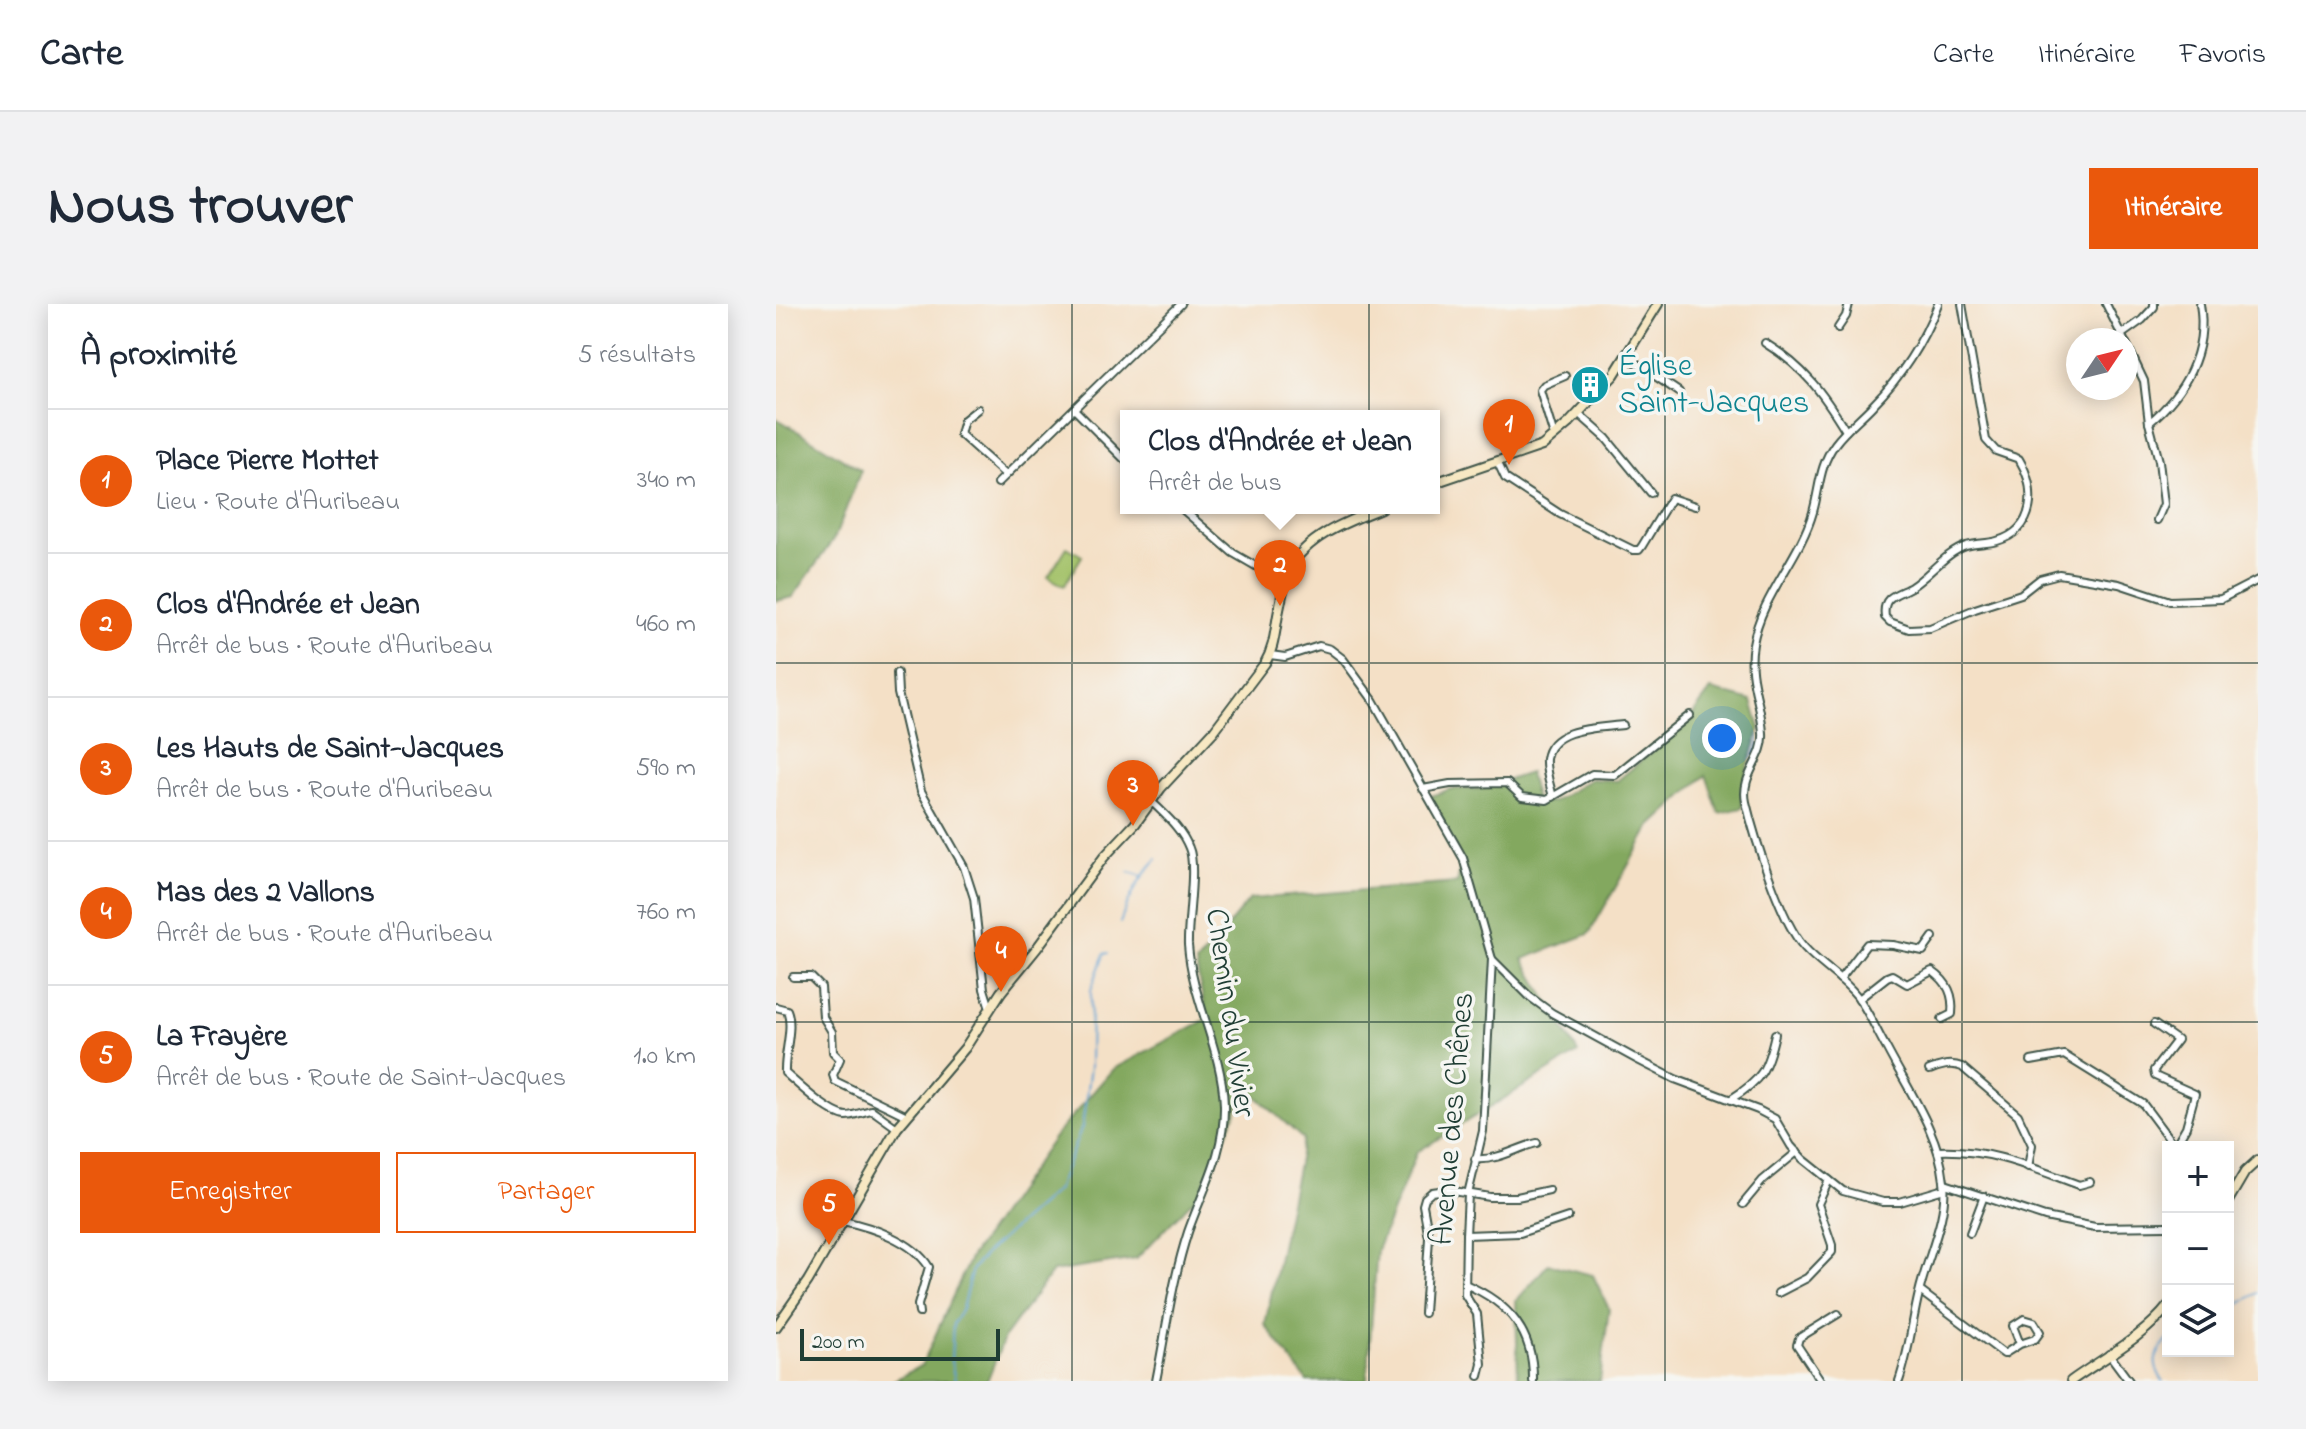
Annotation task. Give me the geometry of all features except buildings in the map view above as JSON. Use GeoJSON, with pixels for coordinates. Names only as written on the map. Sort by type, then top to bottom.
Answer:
{"type":"FeatureCollection","features":[{"type":"Feature","properties":{"kind":"street"},"geometry":{"type":"LineString","coordinates":[[998,483],[1181,304]]}},
{"type":"Feature","properties":{"kind":"street"},"geometry":{"type":"LineString","coordinates":[[1440,481],[1542,446],[1578,413],[1627,357],[1658,304]]}},
{"type":"Feature","properties":{"kind":"street"},"geometry":{"type":"LineString","coordinates":[[1838,328],[1849,304]]}},
{"type":"Feature","properties":{"kind":"street"},"geometry":{"type":"LineString","coordinates":[[1899,1381],[1941,1215],[1945,1186],[1939,1151],[1926,1120],[1859,999],[1803,947],[1782,911],[1745,798],[1745,782],[1763,746],[1761,721],[1751,681],[1756,633],[1808,525],[1826,459],[1846,431],[1875,404],[1909,363],[1938,304]]}},
{"type":"Feature","properties":{"kind":"street"},"geometry":{"type":"LineString","coordinates":[[1962,304],[1986,440],[1996,451],[2019,459],[2028,479],[2031,505],[2025,522],[2008,536],[1953,551],[1927,575],[1888,600],[1884,607],[1885,617],[1890,622],[1909,629],[1930,628],[2021,594],[2040,579],[2059,574],[2119,584],[2170,601],[2221,599],[2258,580]]}},
{"type":"Feature","properties":{"kind":"street"},"geometry":{"type":"LineString","coordinates":[[2106,304],[2118,328]]}},
{"type":"Feature","properties":{"kind":"street"},"geometry":{"type":"LineString","coordinates":[[2134,328],[2154,304]]}},
{"type":"Feature","properties":{"kind":"street"},"geometry":{"type":"LineString","coordinates":[[2149,423],[2179,393],[2195,361],[2202,328],[2200,304]]}},
{"type":"Feature","properties":{"kind":"street"},"geometry":{"type":"LineString","coordinates":[[1765,343],[1784,354],[1814,382],[1846,431]]}},
{"type":"Feature","properties":{"kind":"street"},"geometry":{"type":"LineString","coordinates":[[1627,357],[1679,392]]}},
{"type":"Feature","properties":{"kind":"street"},"geometry":{"type":"LineString","coordinates":[[2138,368],[2144,381],[2149,423],[2164,492],[2164,504],[2157,520]]}},
{"type":"Feature","properties":{"kind":"street"},"geometry":{"type":"LineString","coordinates":[[1554,436],[1540,390],[1544,385],[1565,376]]}},
{"type":"Feature","properties":{"kind":"street"},"geometry":{"type":"LineString","coordinates":[[978,409],[964,420],[960,434],[1006,475]]}},
{"type":"Feature","properties":{"kind":"street"},"geometry":{"type":"LineString","coordinates":[[1075,410],[1120,455]]}},
{"type":"Feature","properties":{"kind":"street"},"geometry":{"type":"LineString","coordinates":[[1578,413],[1606,438],[1651,493]]}},
{"type":"Feature","properties":{"kind":"street"},"geometry":{"type":"LineString","coordinates":[[1498,463],[1505,478],[1560,514],[1633,550],[1639,550],[1642,546],[1671,498],[1695,506]]}},
{"type":"Feature","properties":{"kind":"street"},"geometry":{"type":"LineString","coordinates":[[1188,514],[1233,553],[1285,583]]}},
{"type":"Feature","properties":{"kind":"street"},"geometry":{"type":"LineString","coordinates":[[776,1327],[808,1281],[897,1128],[965,1048],[990,1008],[1104,857],[1213,732],[1270,655],[1291,566],[1312,543],[1340,525],[1367,514]]}},
{"type":"Feature","properties":{"kind":"street"},"geometry":{"type":"LineString","coordinates":[[1270,655],[1285,657],[1319,646],[1330,649],[1343,659],[1373,700],[1463,858],[1492,959],[1530,997],[1552,1013],[1675,1079],[1775,1119],[1797,1152],[1843,1191],[1883,1202],[1900,1202],[1945,1186],[2045,1217],[2095,1227],[2162,1226]]}},
{"type":"Feature","properties":{"kind":"street"},"geometry":{"type":"LineString","coordinates":[[897,673],[898,693],[921,791],[964,867],[974,898],[984,989],[990,1008]]}},
{"type":"Feature","properties":{"kind":"street"},"geometry":{"type":"LineString","coordinates":[[1423,789],[1450,784],[1507,783],[1522,797],[1547,800],[1592,774],[1615,775],[1690,715]]}},
{"type":"Feature","properties":{"kind":"street"},"geometry":{"type":"LineString","coordinates":[[1553,797],[1546,760],[1555,741],[1565,735],[1623,725]]}},
{"type":"Feature","properties":{"kind":"street","name":"Chemin du Vivier"},"geometry":{"type":"LineString","coordinates":[[1151,801],[1179,830],[1190,849],[1190,955],[1194,988],[1217,1058],[1224,1105],[1219,1156],[1181,1257],[1156,1381]]}},
{"type":"Feature","properties":{"kind":"street"},"geometry":{"type":"LineString","coordinates":[[1840,979],[1867,944],[1923,951],[1933,937]]}},
{"type":"Feature","properties":{"kind":"street","name":"Avenue des Chênes"},"geometry":{"type":"LineString","coordinates":[[1465,1284],[1468,1194],[1483,1131],[1492,959]]}},
{"type":"Feature","properties":{"kind":"street"},"geometry":{"type":"LineString","coordinates":[[1859,999],[1892,975],[1907,984],[1932,971],[1943,978],[1951,996],[1952,1014],[1942,1019]]}},
{"type":"Feature","properties":{"kind":"street"},"geometry":{"type":"LineString","coordinates":[[793,977],[811,977],[821,987],[823,1017],[832,1032],[833,1052],[840,1059],[833,1075],[835,1081],[907,1116]]}},
{"type":"Feature","properties":{"kind":"street"},"geometry":{"type":"LineString","coordinates":[[776,1007],[787,1010],[791,1019],[784,1056],[785,1073],[835,1111],[846,1116],[872,1110],[897,1128]]}},
{"type":"Feature","properties":{"kind":"street"},"geometry":{"type":"LineString","coordinates":[[2154,1024],[2177,1040],[2154,1070],[2155,1076],[2195,1094],[2186,1127],[2178,1141]]}},
{"type":"Feature","properties":{"kind":"street"},"geometry":{"type":"LineString","coordinates":[[1731,1099],[1757,1083],[1770,1059],[1775,1034]]}},
{"type":"Feature","properties":{"kind":"street"},"geometry":{"type":"LineString","coordinates":[[2031,1061],[2064,1055],[2143,1104],[2171,1141]]}},
{"type":"Feature","properties":{"kind":"street"},"geometry":{"type":"LineString","coordinates":[[1929,1070],[1954,1064],[1962,1067],[2018,1115],[2032,1145],[2028,1167]]}},
{"type":"Feature","properties":{"kind":"street"},"geometry":{"type":"LineString","coordinates":[[1475,1159],[1501,1157],[1519,1147],[1537,1143]]}},
{"type":"Feature","properties":{"kind":"street"},"geometry":{"type":"LineString","coordinates":[[1939,1151],[1991,1153],[2079,1185],[2090,1182]]}},
{"type":"Feature","properties":{"kind":"street"},"geometry":{"type":"LineString","coordinates":[[1743,1204],[1763,1180],[1797,1152]]}},
{"type":"Feature","properties":{"kind":"street"},"geometry":{"type":"LineString","coordinates":[[2234,1189],[2245,1172],[2258,1160]]}},
{"type":"Feature","properties":{"kind":"street"},"geometry":{"type":"LineString","coordinates":[[1778,1293],[1807,1278],[1832,1252],[1818,1204],[1829,1180]]}},
{"type":"Feature","properties":{"kind":"street"},"geometry":{"type":"LineString","coordinates":[[1424,1313],[1429,1238],[1423,1205],[1425,1198],[1432,1192],[1447,1190],[1517,1197],[1549,1190]]}},
{"type":"Feature","properties":{"kind":"street"},"geometry":{"type":"LineString","coordinates":[[1970,1233],[1984,1196]]}},
{"type":"Feature","properties":{"kind":"street"},"geometry":{"type":"LineString","coordinates":[[1466,1235],[1520,1233],[1568,1217]]}},
{"type":"Feature","properties":{"kind":"street"},"geometry":{"type":"LineString","coordinates":[[843,1221],[875,1230],[923,1257],[929,1274],[918,1305],[919,1313]]}},
{"type":"Feature","properties":{"kind":"street"},"geometry":{"type":"LineString","coordinates":[[1479,1376],[1482,1364],[1477,1314],[1465,1295],[1465,1284],[1502,1305],[1513,1318],[1530,1346],[1533,1381]]}},
{"type":"Feature","properties":{"kind":"street"},"geometry":{"type":"LineString","coordinates":[[1920,1291],[2004,1354],[2035,1339],[2040,1332],[2034,1322],[2024,1319],[2013,1326],[2020,1344]]}},
{"type":"Feature","properties":{"kind":"street"},"geometry":{"type":"LineString","coordinates":[[2071,1381],[2162,1313]]}},
{"type":"Feature","properties":{"kind":"street"},"geometry":{"type":"LineString","coordinates":[[1821,1381],[1797,1345],[1799,1338],[1838,1314]]}},
{"type":"Feature","properties":{"kind":"street"},"geometry":{"type":"LineString","coordinates":[[2109,1354],[2129,1381]]}},
{"type":"Feature","properties":{"kind":"green space"},"geometry":{"type":"Polygon","coordinates":[[[776,418],[861,470],[835,537],[793,597],[776,601],[776,418]]]}},
{"type":"Feature","properties":{"kind":"green space"},"geometry":{"type":"Polygon","coordinates":[[[1067,547],[1082,556],[1064,586],[1048,577],[1067,547]]]}},
{"type":"Feature","properties":{"kind":"green space"},"geometry":{"type":"Polygon","coordinates":[[[1711,690],[1752,701],[1760,728],[1743,783],[1742,808],[1719,813],[1706,775],[1650,827],[1589,934],[1523,959],[1578,1053],[1417,1152],[1377,1250],[1367,1381],[1307,1381],[1265,1325],[1303,1139],[1247,1088],[1199,1194],[1136,1259],[1052,1272],[1005,1336],[987,1381],[893,1381],[922,1365],[970,1258],[1054,1137],[1113,1069],[1207,1019],[1196,964],[1250,899],[1457,883],[1462,863],[1431,796],[1450,789],[1481,789],[1529,773],[1536,802],[1553,802],[1591,779],[1617,781],[1687,722],[1711,690]]]}},
{"type":"Feature","properties":{"kind":"green space"},"geometry":{"type":"Polygon","coordinates":[[[1548,1264],[1593,1275],[1609,1309],[1600,1381],[1518,1381],[1516,1301],[1548,1264]]]}},
{"type":"Feature","properties":{"kind":"waterway"},"geometry":{"type":"LineString","coordinates":[[1120,923],[1135,889],[1157,859]]}},
{"type":"Feature","properties":{"kind":"waterway"},"geometry":{"type":"LineString","coordinates":[[1129,872],[1142,876]]}},
{"type":"Feature","properties":{"kind":"waterway"},"geometry":{"type":"LineString","coordinates":[[955,1381],[951,1361],[953,1324],[962,1309],[972,1269],[1057,1190],[1082,1127],[1090,1067],[1091,990],[1104,954],[1108,953]]}},
{"type":"Feature","properties":{"kind":"waterway"},"geometry":{"type":"LineString","coordinates":[[2234,1306],[2258,1293]]}},
{"type":"Feature","properties":{"kind":"waterway"},"geometry":{"type":"LineString","coordinates":[[2162,1348],[2156,1364],[2163,1381]]}},
{"type":"Feature","properties":{"kind":"place","name":"Église Saint-Jacques"},"geometry":{"type":"Point","coordinates":[1590,385]}},
{"type":"Feature","properties":{"kind":"place","name":"Place Pierre Mottet"},"geometry":{"type":"Point","coordinates":[1509,465]}},
{"type":"Feature","properties":{"kind":"place","name":"Clos d'Andrée et Jean"},"geometry":{"type":"Point","coordinates":[1280,606]}},
{"type":"Feature","properties":{"kind":"place","name":"Les Hauts de Saint-Jacques"},"geometry":{"type":"Point","coordinates":[1133,826]}},
{"type":"Feature","properties":{"kind":"place","name":"Mas des 2 Vallons"},"geometry":{"type":"Point","coordinates":[1001,992]}},
{"type":"Feature","properties":{"kind":"place","name":"La Frayère"},"geometry":{"type":"Point","coordinates":[829,1245]}}]}
